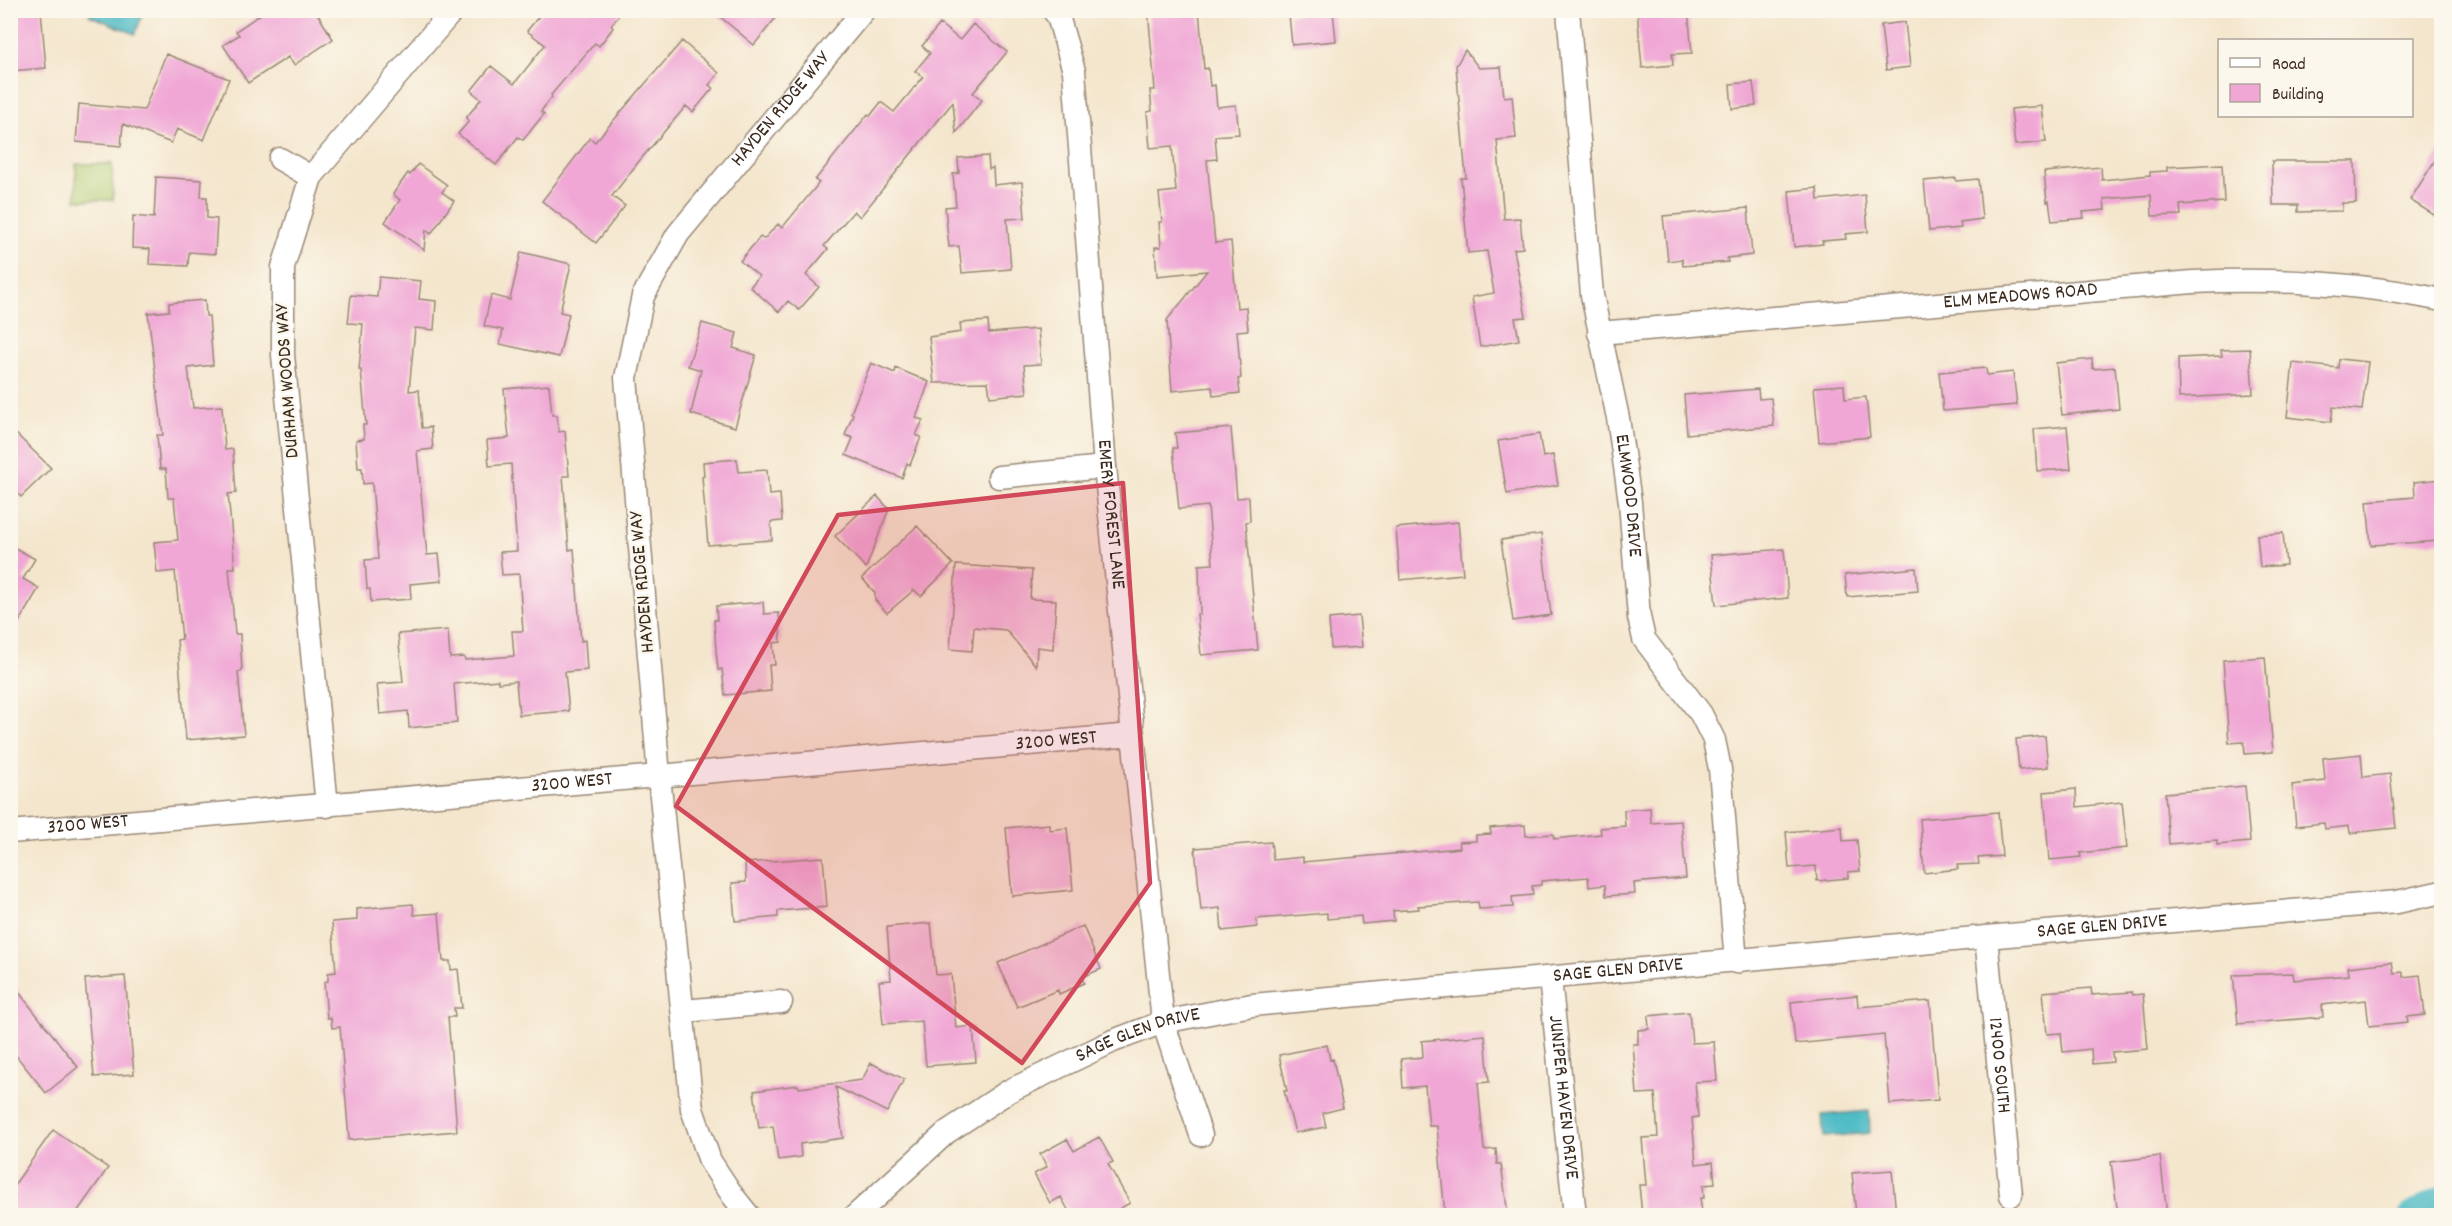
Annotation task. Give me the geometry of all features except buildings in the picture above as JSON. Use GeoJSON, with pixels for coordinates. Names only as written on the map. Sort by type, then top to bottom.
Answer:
{"type":"FeatureCollection","features":[{"type":"Feature","properties":{"kind":"street","name":"DURHAM WOODS WAY"},"geometry":{"type":"LineString","coordinates":[[327,806],[283,355],[283,267],[311,177],[453,10]]}},
{"type":"Feature","properties":{"kind":"street","name":"HAYDEN RIDGE WAY"},"geometry":{"type":"LineString","coordinates":[[749,1215],[733,1196],[710,1161],[692,1109],[659,776],[626,378],[643,296],[678,234],[864,10]]}},
{"type":"Feature","properties":{"kind":"street","name":"EMERY FOREST LANE"},"geometry":{"type":"LineString","coordinates":[[1053,10],[1058,16],[1074,71],[1105,467],[1163,1022],[1201,1135]]}},
{"type":"Feature","properties":{"kind":"street","name":"ELMWOOD DRIVE"},"geometry":{"type":"LineString","coordinates":[[1568,10],[1592,295],[1618,418],[1630,502],[1644,639],[1701,714],[1714,740],[1720,769],[1736,962]]}},
{"type":"Feature","properties":{"kind":"street"},"geometry":{"type":"LineString","coordinates":[[280,159],[311,177]]}},
{"type":"Feature","properties":{"kind":"street","name":"ELM MEADOWS ROAD"},"geometry":{"type":"LineString","coordinates":[[1599,333],[2193,282],[2247,280],[2355,285],[2442,300]]}},
{"type":"Feature","properties":{"kind":"street"},"geometry":{"type":"LineString","coordinates":[[999,477],[1105,467]]}},
{"type":"Feature","properties":{"kind":"street","name":"3200 WEST"},"geometry":{"type":"LineString","coordinates":[[10,832],[1132,735]]}},
{"type":"Feature","properties":{"kind":"street","name":"SAGE GLEN DRIVE"},"geometry":{"type":"LineString","coordinates":[[855,1215],[947,1132],[1010,1090],[1113,1041],[1163,1022],[1252,1005],[1736,962],[1986,937],[2397,902],[2442,892]]}},
{"type":"Feature","properties":{"kind":"street","name":"12400 SOUTH"},"geometry":{"type":"LineString","coordinates":[[1986,937],[2011,1195]]}},
{"type":"Feature","properties":{"kind":"street","name":"JUNIPER HAVEN DRIVE"},"geometry":{"type":"LineString","coordinates":[[1550,978],[1575,1215]]}},
{"type":"Feature","properties":{"kind":"street"},"geometry":{"type":"LineString","coordinates":[[684,1011],[781,1002]]}},
{"type":"Feature","properties":{"kind":"highlighted area"},"geometry":{"type":"Polygon","coordinates":[[[1123,483],[1150,883],[1022,1063],[676,806],[838,515],[1123,483]]]}},
{"type":"Feature","properties":{"kind":"green space"},"geometry":{"type":"Polygon","coordinates":[[[76,164],[112,164],[113,200],[76,200],[76,164]]]}},
{"type":"Feature","properties":{"kind":"water"},"geometry":{"type":"Polygon","coordinates":[[[91,11],[128,11],[142,17],[135,34],[89,15],[91,11]]]}},
{"type":"Feature","properties":{"kind":"water"},"geometry":{"type":"Polygon","coordinates":[[[1869,1111],[1870,1133],[1824,1137],[1822,1115],[1869,1111]]]}},
{"type":"Feature","properties":{"kind":"waterway"},"geometry":{"type":"LineString","coordinates":[[2412,1216],[2442,1199]]}}]}
